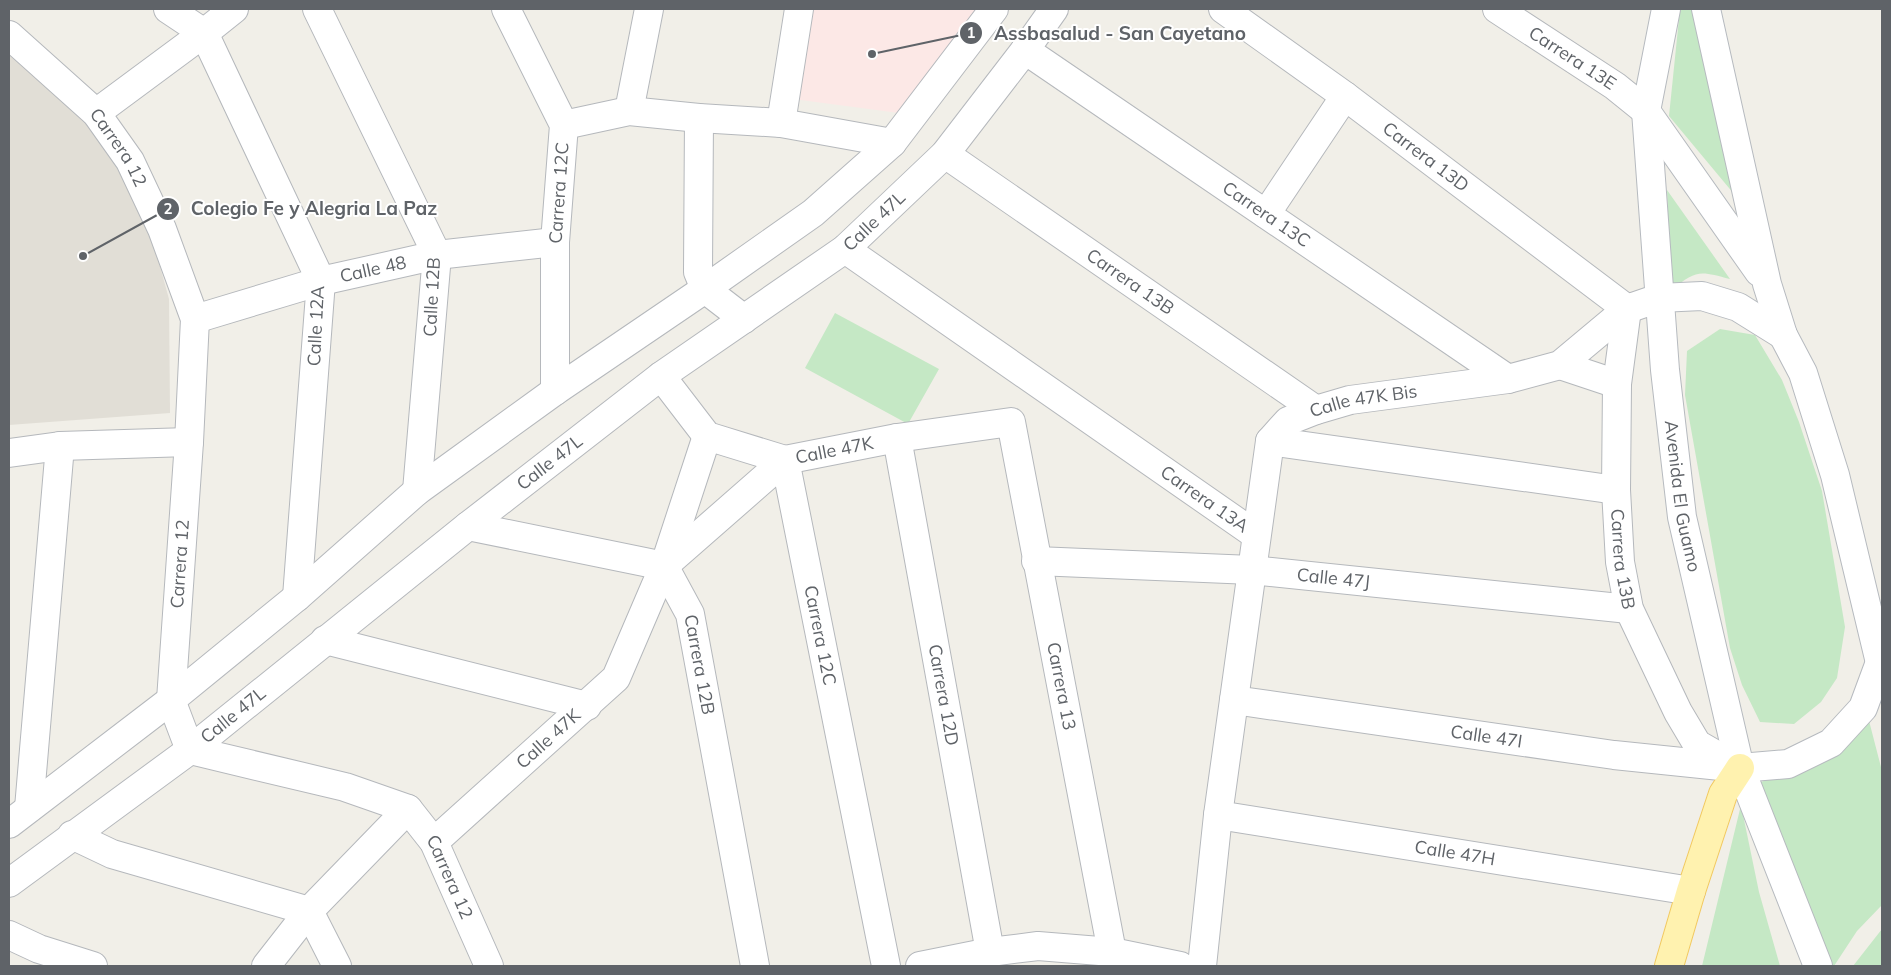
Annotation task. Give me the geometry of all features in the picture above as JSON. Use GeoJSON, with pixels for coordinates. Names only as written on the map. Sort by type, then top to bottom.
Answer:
{"type":"FeatureCollection","features":[{"type":"Feature","properties":{"kind":"main road"},"geometry":{"type":"LineString","coordinates":[[1667,963],[1723,794],[1740,768]]}},
{"type":"Feature","properties":{"kind":"street"},"geometry":{"type":"LineString","coordinates":[[168,9],[204,33]]}},
{"type":"Feature","properties":{"kind":"street"},"geometry":{"type":"LineString","coordinates":[[96,113],[234,9]]}},
{"type":"Feature","properties":{"kind":"street","name":"Calle 12B"},"geometry":{"type":"LineString","coordinates":[[317,9],[437,255],[417,492]]}},
{"type":"Feature","properties":{"kind":"street","name":"Carrera 12C"},"geometry":{"type":"LineString","coordinates":[[506,9],[564,125],[555,242],[555,391]]}},
{"type":"Feature","properties":{"kind":"street"},"geometry":{"type":"LineString","coordinates":[[781,123],[799,9]]}},
{"type":"Feature","properties":{"kind":"street"},"geometry":{"type":"LineString","coordinates":[[19,816],[171,700],[296,598],[417,492],[555,391],[706,289],[813,213],[892,143],[994,9]]}},
{"type":"Feature","properties":{"kind":"street","name":"Calle 47L"},"geometry":{"type":"LineString","coordinates":[[9,883],[190,750],[468,526],[661,376],[844,249],[944,154],[1025,50],[1054,9]]}},
{"type":"Feature","properties":{"kind":"street","name":"Carrera 13D"},"geometry":{"type":"LineString","coordinates":[[1223,9],[1345,96],[1628,309]]}},
{"type":"Feature","properties":{"kind":"street","name":"Carrera 13E"},"geometry":{"type":"LineString","coordinates":[[1497,9],[1614,86],[1646,111],[1767,284]]}},
{"type":"Feature","properties":{"kind":"street","name":"Avenida El Guamo"},"geometry":{"type":"LineString","coordinates":[[1666,9],[1646,111],[1665,370],[1682,517],[1740,768],[1818,966]]}},
{"type":"Feature","properties":{"kind":"street"},"geometry":{"type":"LineString","coordinates":[[1706,9],[1767,284],[1783,335],[1803,373],[1835,475],[1881,667]]}},
{"type":"Feature","properties":{"kind":"street"},"geometry":{"type":"LineString","coordinates":[[629,111],[646,12]]}},
{"type":"Feature","properties":{"kind":"street","name":"Calle 12A"},"geometry":{"type":"LineString","coordinates":[[204,33],[321,281],[296,598]]}},
{"type":"Feature","properties":{"kind":"street","name":"Carrera 12"},"geometry":{"type":"LineString","coordinates":[[9,35],[96,113],[130,161],[162,229],[195,319],[189,442],[171,700],[190,750]]}},
{"type":"Feature","properties":{"kind":"street","name":"Carrera 13C"},"geometry":{"type":"LineString","coordinates":[[1025,50],[1508,379]]}},
{"type":"Feature","properties":{"kind":"street"},"geometry":{"type":"LineString","coordinates":[[1266,214],[1345,96]]}},
{"type":"Feature","properties":{"kind":"street"},"geometry":{"type":"LineString","coordinates":[[564,125],[629,111],[781,123],[892,143]]}},
{"type":"Feature","properties":{"kind":"street"},"geometry":{"type":"LineString","coordinates":[[699,118],[698,272],[706,289],[744,319]]}},
{"type":"Feature","properties":{"kind":"street","name":"Carrera 13B"},"geometry":{"type":"LineString","coordinates":[[944,154],[1316,410]]}},
{"type":"Feature","properties":{"kind":"street","name":"Calle 48"},"geometry":{"type":"LineString","coordinates":[[195,319],[321,281],[437,255],[555,242]]}},
{"type":"Feature","properties":{"kind":"street","name":"Carrera 13A"},"geometry":{"type":"LineString","coordinates":[[844,249],[1256,535],[1218,815],[1202,966]]}},
{"type":"Feature","properties":{"kind":"street","name":"Calle 47K Bis"},"geometry":{"type":"LineString","coordinates":[[1270,441],[1288,421],[1350,400],[1508,379],[1560,365],[1628,309],[1659,298],[1702,296],[1738,306],[1783,335]]}},
{"type":"Feature","properties":{"kind":"street","name":"Carrera 13B"},"geometry":{"type":"LineString","coordinates":[[1628,309],[1617,384],[1616,490],[1620,562],[1629,609],[1678,712],[1698,744],[1740,768]]}},
{"type":"Feature","properties":{"kind":"street"},"geometry":{"type":"LineString","coordinates":[[1560,365],[1617,384]]}},
{"type":"Feature","properties":{"kind":"street"},"geometry":{"type":"LineString","coordinates":[[661,376],[707,436],[785,460]]}},
{"type":"Feature","properties":{"kind":"street","name":"Calle 47K"},"geometry":{"type":"LineString","coordinates":[[664,566],[785,460],[897,438],[1011,422]]}},
{"type":"Feature","properties":{"kind":"street","name":"Carrera 13"},"geometry":{"type":"LineString","coordinates":[[1011,422],[1112,952]]}},
{"type":"Feature","properties":{"kind":"street","name":"Calle 47K"},"geometry":{"type":"LineString","coordinates":[[434,842],[616,678],[664,566],[707,436]]}},
{"type":"Feature","properties":{"kind":"street","name":"Carrera 12D"},"geometry":{"type":"LineString","coordinates":[[897,438],[990,952]]}},
{"type":"Feature","properties":{"kind":"street"},"geometry":{"type":"LineString","coordinates":[[1256,535],[1270,441],[1616,490]]}},
{"type":"Feature","properties":{"kind":"street"},"geometry":{"type":"LineString","coordinates":[[9,453],[60,446],[189,442]]}},
{"type":"Feature","properties":{"kind":"street"},"geometry":{"type":"LineString","coordinates":[[19,816],[60,446]]}},
{"type":"Feature","properties":{"kind":"street","name":"Carrera 12C"},"geometry":{"type":"LineString","coordinates":[[785,460],[886,966]]}},
{"type":"Feature","properties":{"kind":"street"},"geometry":{"type":"LineString","coordinates":[[468,526],[664,566]]}},
{"type":"Feature","properties":{"kind":"street","name":"Calle 47J"},"geometry":{"type":"LineString","coordinates":[[1036,560],[1252,570],[1629,609]]}},
{"type":"Feature","properties":{"kind":"street","name":"Carrera 12B"},"geometry":{"type":"LineString","coordinates":[[664,566],[690,614],[755,966]]}},
{"type":"Feature","properties":{"kind":"street"},"geometry":{"type":"LineString","coordinates":[[325,640],[587,706]]}},
{"type":"Feature","properties":{"kind":"street","name":"Calle 47I"},"geometry":{"type":"LineString","coordinates":[[1234,700],[1614,754],[1740,768],[1788,764],[1831,743],[1863,708],[1881,667]]}},
{"type":"Feature","properties":{"kind":"street"},"geometry":{"type":"LineString","coordinates":[[190,750],[345,787],[408,809],[309,912],[266,966]]}},
{"type":"Feature","properties":{"kind":"street","name":"Carrera 12"},"geometry":{"type":"LineString","coordinates":[[408,809],[434,842],[489,966]]}},
{"type":"Feature","properties":{"kind":"street","name":"Calle 47H"},"geometry":{"type":"LineString","coordinates":[[1218,815],[1691,891]]}},
{"type":"Feature","properties":{"kind":"street"},"geometry":{"type":"LineString","coordinates":[[72,835],[112,854],[309,912],[337,966]]}},
{"type":"Feature","properties":{"kind":"street"},"geometry":{"type":"LineString","coordinates":[[9,935],[39,949],[93,966]]}},
{"type":"Feature","properties":{"kind":"street"},"geometry":{"type":"LineString","coordinates":[[920,966],[990,952],[1037,956],[1112,952],[1150,964],[1180,966]]}},
{"type":"Feature","properties":{"kind":"shaded area"},"geometry":{"type":"Polygon","coordinates":[[[811,9],[976,9],[899,113],[793,99],[811,9]]]}},
{"type":"Feature","properties":{"kind":"shaded area"},"geometry":{"type":"Polygon","coordinates":[[[9,46],[109,140],[145,212],[169,299],[170,413],[9,425],[9,46]]]}},
{"type":"Feature","properties":{"kind":"green space"},"geometry":{"type":"Polygon","coordinates":[[[1680,9],[1701,9],[1734,194],[1669,116],[1680,9]]]}},
{"type":"Feature","properties":{"kind":"green space"},"geometry":{"type":"Polygon","coordinates":[[[1667,190],[1730,279],[1705,273],[1693,275],[1671,291],[1667,190]]]}},
{"type":"Feature","properties":{"kind":"green space"},"geometry":{"type":"Polygon","coordinates":[[[835,313],[939,369],[908,424],[805,368],[835,313]]]}},
{"type":"Feature","properties":{"kind":"green space"},"geometry":{"type":"Polygon","coordinates":[[[1720,329],[1755,335],[1782,380],[1799,422],[1822,491],[1845,627],[1837,678],[1821,702],[1794,724],[1760,722],[1742,685],[1730,648],[1685,395],[1687,351],[1720,329]]]}},
{"type":"Feature","properties":{"kind":"green space"},"geometry":{"type":"Polygon","coordinates":[[[1867,713],[1882,771],[1882,905],[1857,931],[1834,966],[1828,966],[1788,869],[1761,782],[1823,759],[1867,713]]]}},
{"type":"Feature","properties":{"kind":"green space"},"geometry":{"type":"Polygon","coordinates":[[[1741,805],[1759,892],[1780,966],[1702,966],[1741,805]]]}},
{"type":"Feature","properties":{"kind":"green space"},"geometry":{"type":"Polygon","coordinates":[[[1882,929],[1882,966],[1853,966],[1882,929]]]}},
{"type":"Feature","properties":{"kind":"place","name":"Assbasalud - San Cayetano"},"geometry":{"type":"Point","coordinates":[872,54]}},
{"type":"Feature","properties":{"kind":"place","name":"Colegio Fe y Alegria La Paz"},"geometry":{"type":"Point","coordinates":[83,256]}}]}
